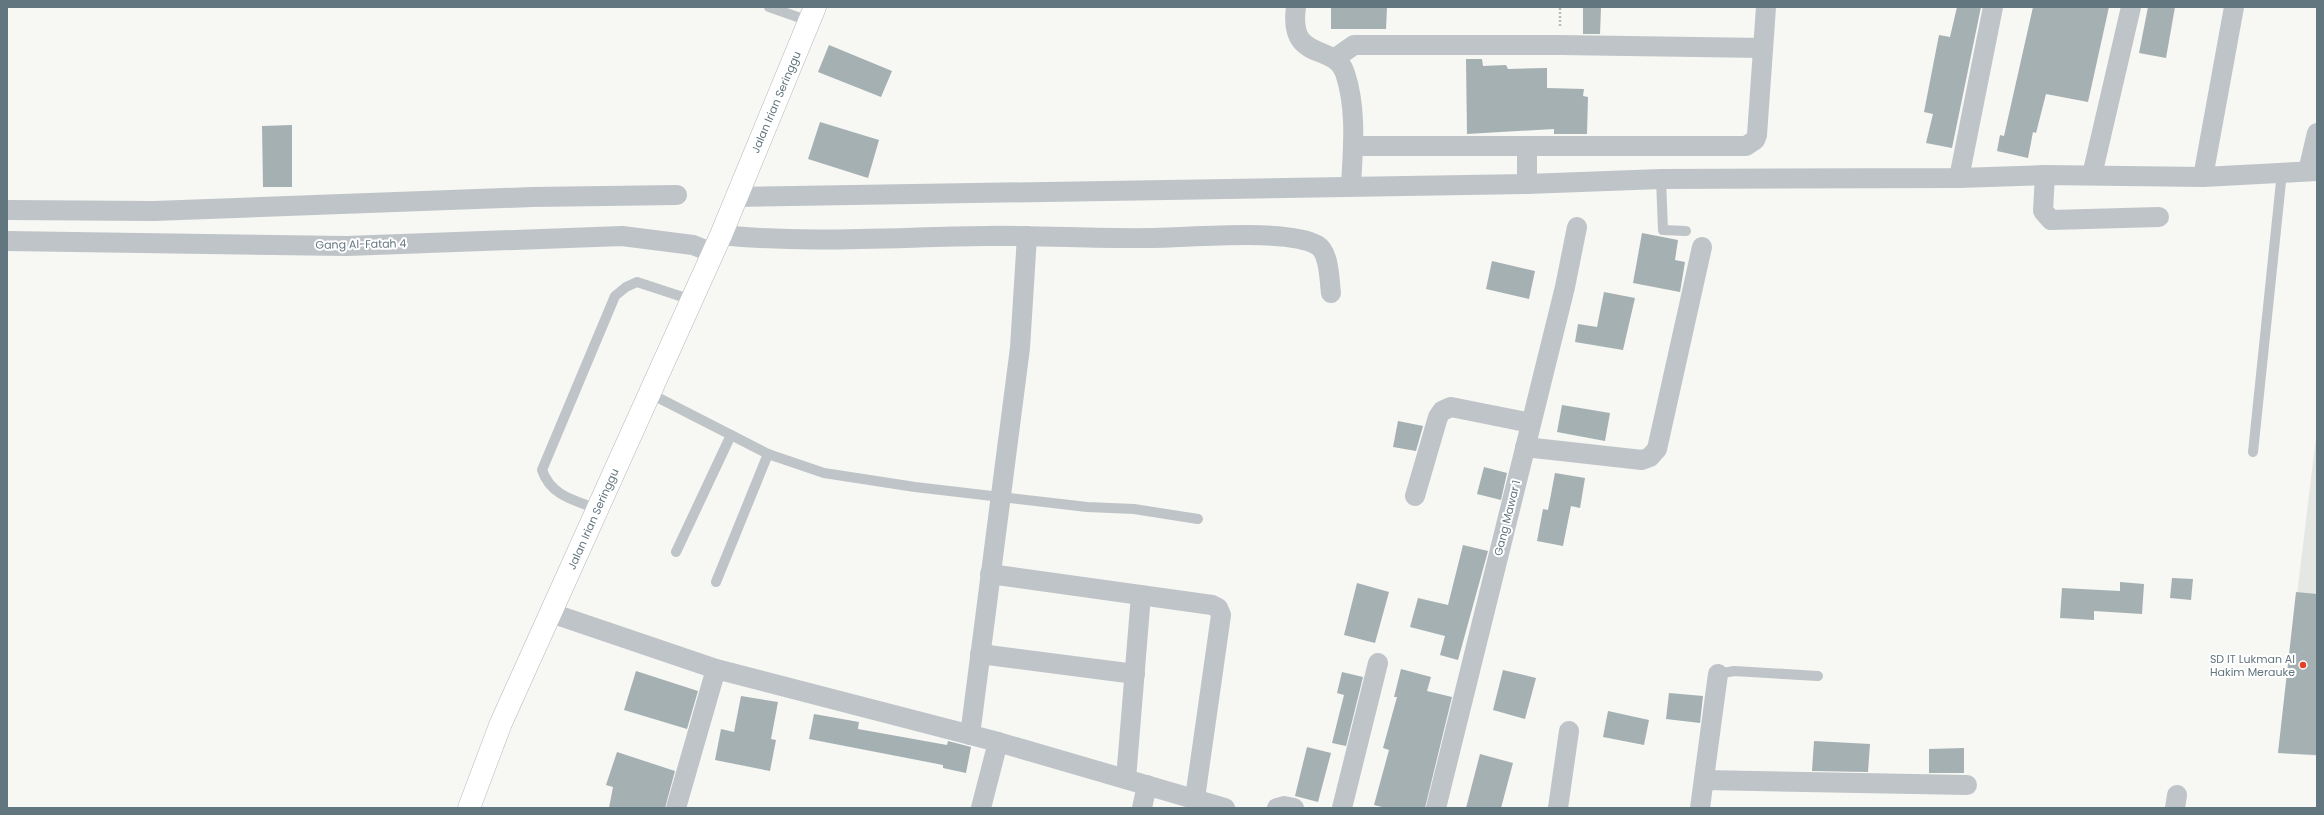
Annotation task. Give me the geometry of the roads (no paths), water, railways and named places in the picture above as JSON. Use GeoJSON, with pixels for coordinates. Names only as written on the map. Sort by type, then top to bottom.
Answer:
{"type":"FeatureCollection","features":[{"type":"Feature","properties":{"kind":"street"},"geometry":{"type":"LineString","coordinates":[[1296,7],[1294,24],[1297,34],[1304,44],[1312,51],[1334,59],[1345,72],[1354,132],[1351,185]]}},
{"type":"Feature","properties":{"kind":"street"},"geometry":{"type":"LineString","coordinates":[[1353,146],[1746,146],[1755,140],[1757,135],[1766,7]]}},
{"type":"Feature","properties":{"kind":"street"},"geometry":{"type":"LineString","coordinates":[[1959,178],[1993,7]]}},
{"type":"Feature","properties":{"kind":"street"},"geometry":{"type":"LineString","coordinates":[[2092,175],[2131,7]]}},
{"type":"Feature","properties":{"kind":"street"},"geometry":{"type":"LineString","coordinates":[[2203,177],[2234,7]]}},
{"type":"Feature","properties":{"kind":"street","name":"Jalan Irian Seringgu"},"geometry":{"type":"LineString","coordinates":[[470,808],[501,723],[692,300],[812,14]]}},
{"type":"Feature","properties":{"kind":"street"},"geometry":{"type":"LineString","coordinates":[[1334,59],[1354,45],[1560,45],[1763,48]]}},
{"type":"Feature","properties":{"kind":"street"},"geometry":{"type":"LineString","coordinates":[[724,226],[1351,185],[1661,184],[1959,178],[2044,179],[2092,175],[2203,177],[2313,171],[2317,133]]}},
{"type":"Feature","properties":{"kind":"street"},"geometry":{"type":"LineString","coordinates":[[1527,147],[1527,184]]}},
{"type":"Feature","properties":{"kind":"street"},"geometry":{"type":"LineString","coordinates":[[2044,179],[2043,211],[2051,220],[2063,221],[2159,217]]}},
{"type":"Feature","properties":{"kind":"street"},"geometry":{"type":"LineString","coordinates":[[7,210],[154,211],[532,197],[677,195]]}},
{"type":"Feature","properties":{"kind":"street"},"geometry":{"type":"LineString","coordinates":[[724,226],[853,240],[1027,236],[1150,238],[1277,236],[1304,240],[1317,245],[1325,253],[1330,293]]}},
{"type":"Feature","properties":{"kind":"street","name":"Gang Al-Fatah 4"},"geometry":{"type":"LineString","coordinates":[[7,241],[347,246],[622,236],[693,245],[724,226]]}},
{"type":"Feature","properties":{"kind":"street","name":"Gang Mawar 1"},"geometry":{"type":"LineString","coordinates":[[1436,808],[1532,423],[1565,287],[1577,228]]}},
{"type":"Feature","properties":{"kind":"street"},"geometry":{"type":"LineString","coordinates":[[970,735],[1020,348],[1027,236]]}},
{"type":"Feature","properties":{"kind":"street"},"geometry":{"type":"LineString","coordinates":[[1525,447],[1642,460],[1650,457],[1657,449],[1702,247]]}},
{"type":"Feature","properties":{"kind":"street"},"geometry":{"type":"LineString","coordinates":[[1415,496],[1438,417],[1442,412],[1451,407],[1532,423]]}},
{"type":"Feature","properties":{"kind":"street"},"geometry":{"type":"LineString","coordinates":[[990,574],[1212,605],[1218,608],[1221,615],[1195,798]]}},
{"type":"Feature","properties":{"kind":"street"},"geometry":{"type":"LineString","coordinates":[[1126,779],[1141,595]]}},
{"type":"Feature","properties":{"kind":"street"},"geometry":{"type":"LineString","coordinates":[[551,613],[716,669],[998,742],[1195,798],[1225,808]]}},
{"type":"Feature","properties":{"kind":"street"},"geometry":{"type":"LineString","coordinates":[[980,654],[1135,674]]}},
{"type":"Feature","properties":{"kind":"street"},"geometry":{"type":"LineString","coordinates":[[1342,808],[1378,663]]}},
{"type":"Feature","properties":{"kind":"street"},"geometry":{"type":"LineString","coordinates":[[676,808],[716,669]]}},
{"type":"Feature","properties":{"kind":"street"},"geometry":{"type":"LineString","coordinates":[[1700,808],[1718,674]]}},
{"type":"Feature","properties":{"kind":"street"},"geometry":{"type":"LineString","coordinates":[[1558,808],[1569,730]]}},
{"type":"Feature","properties":{"kind":"street"},"geometry":{"type":"LineString","coordinates":[[981,808],[998,742]]}},
{"type":"Feature","properties":{"kind":"street"},"geometry":{"type":"LineString","coordinates":[[1704,780],[1967,786]]}},
{"type":"Feature","properties":{"kind":"street"},"geometry":{"type":"LineString","coordinates":[[1142,808],[1147,785]]}},
{"type":"Feature","properties":{"kind":"street"},"geometry":{"type":"LineString","coordinates":[[1277,808],[1284,806],[1294,808]]}},
{"type":"Feature","properties":{"kind":"lane"},"geometry":{"type":"LineString","coordinates":[[769,7],[812,14]]}},
{"type":"Feature","properties":{"kind":"lane"},"geometry":{"type":"LineString","coordinates":[[2253,452],[2282,172]]}},
{"type":"Feature","properties":{"kind":"lane"},"geometry":{"type":"LineString","coordinates":[[1661,184],[1663,230],[1686,232]]}},
{"type":"Feature","properties":{"kind":"lane"},"geometry":{"type":"LineString","coordinates":[[597,510],[556,492],[546,481],[542,470],[615,296],[626,287],[637,282],[692,300]]}},
{"type":"Feature","properties":{"kind":"lane"},"geometry":{"type":"LineString","coordinates":[[649,393],[768,454],[824,472],[916,486],[1087,507],[1134,509],[1198,520]]}},
{"type":"Feature","properties":{"kind":"lane"},"geometry":{"type":"LineString","coordinates":[[676,552],[731,435]]}},
{"type":"Feature","properties":{"kind":"lane"},"geometry":{"type":"LineString","coordinates":[[716,582],[768,454]]}},
{"type":"Feature","properties":{"kind":"lane"},"geometry":{"type":"LineString","coordinates":[[1718,674],[1734,671],[1818,676]]}},
{"type":"Feature","properties":{"kind":"place","name":"SD IT Lukman Al Hakim Merauke"},"geometry":{"type":"Point","coordinates":[2303,665]}}]}
